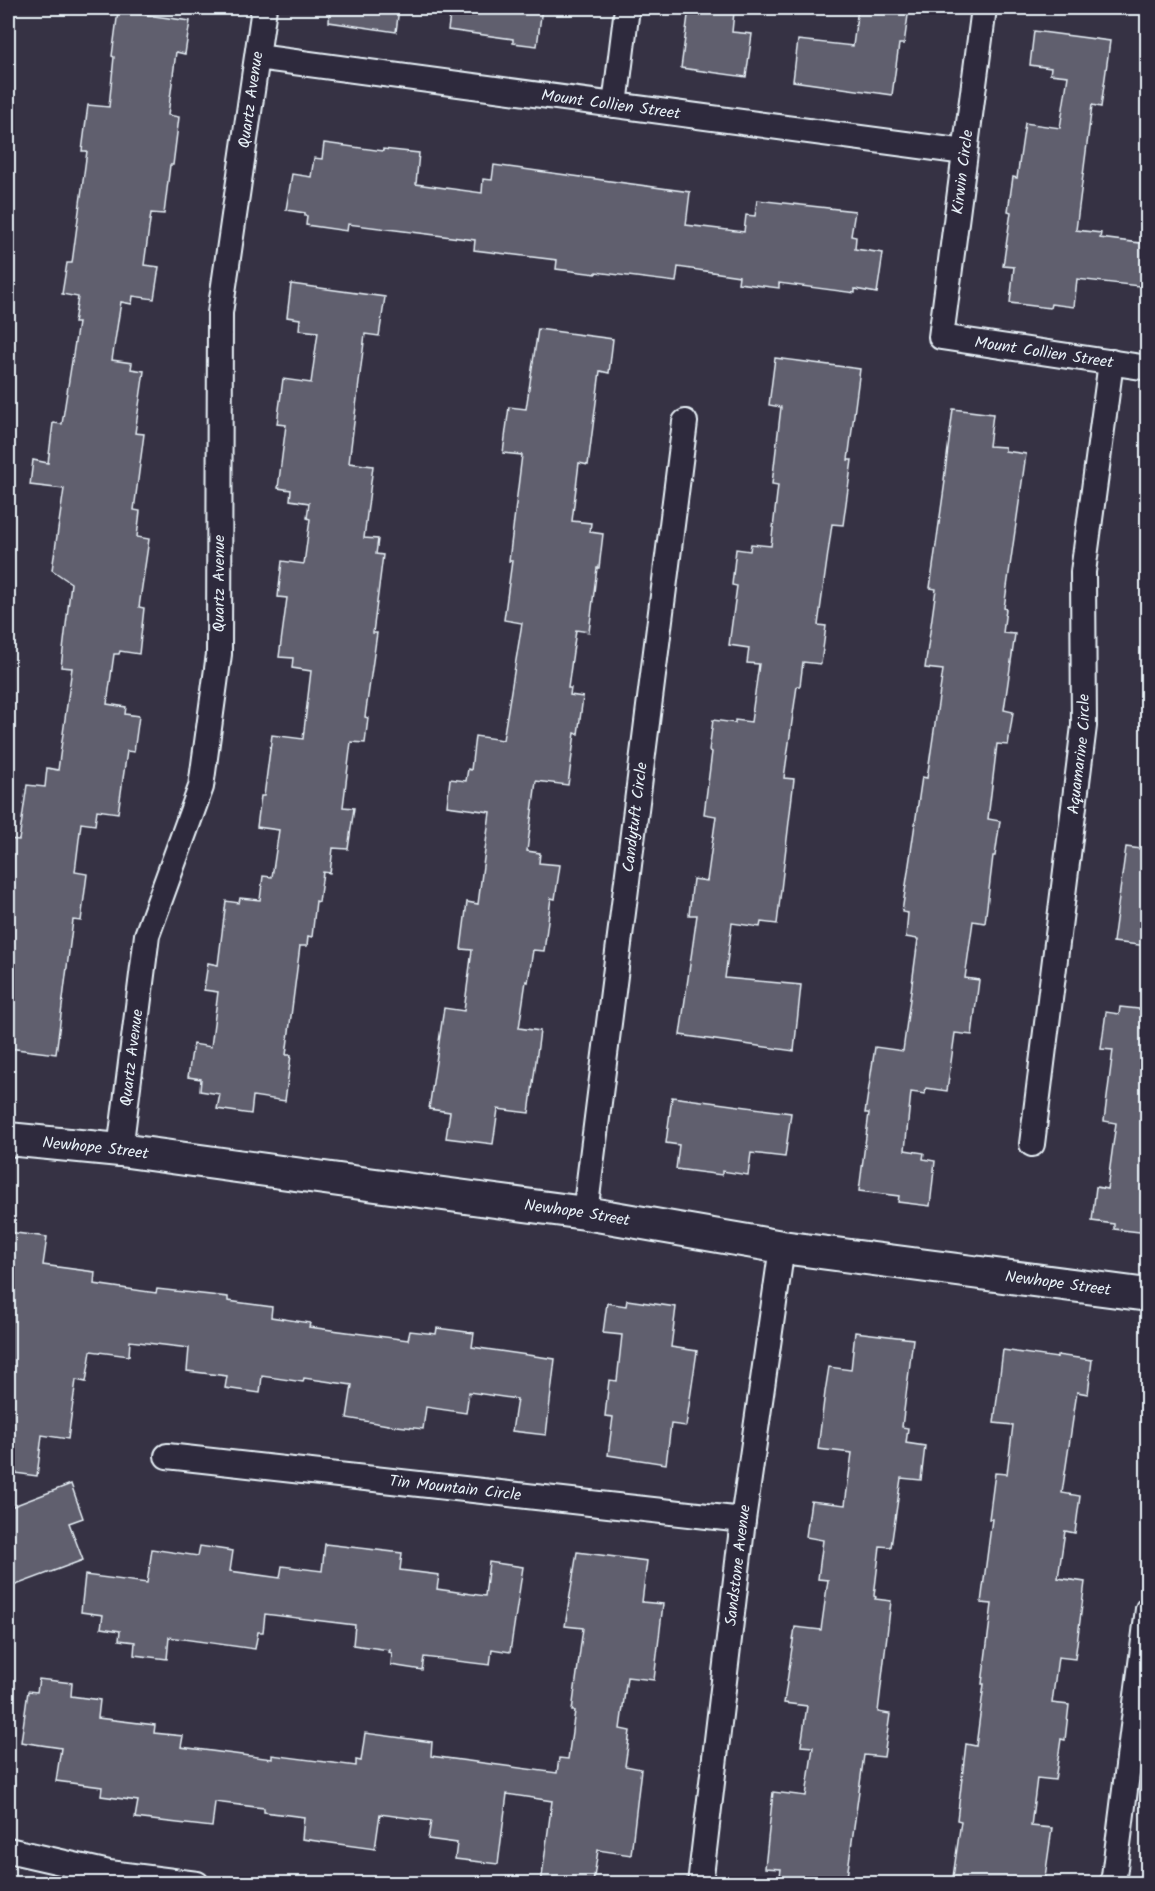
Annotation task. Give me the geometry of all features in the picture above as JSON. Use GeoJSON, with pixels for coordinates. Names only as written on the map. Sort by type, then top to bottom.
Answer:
{"type":"FeatureCollection","features":[{"type":"Feature","properties":{"kind":"street","name":"Quartz Avenue"},"geometry":{"type":"LineString","coordinates":[[120,1150],[147,936],[201,787],[219,654],[220,313],[264,8]]}},
{"type":"Feature","properties":{"kind":"street"},"geometry":{"type":"LineString","coordinates":[[615,105],[627,8]]}},
{"type":"Feature","properties":{"kind":"street","name":"Kirwin Circle"},"geometry":{"type":"LineString","coordinates":[[941,337],[984,8]]}},
{"type":"Feature","properties":{"kind":"street","name":"Mount Collien Street"},"geometry":{"type":"LineString","coordinates":[[257,57],[965,152]]}},
{"type":"Feature","properties":{"kind":"street","name":"Mount Collien Street"},"geometry":{"type":"LineString","coordinates":[[941,337],[1148,368]]}},
{"type":"Feature","properties":{"kind":"street","name":"Aquamarine Circle"},"geometry":{"type":"LineString","coordinates":[[1032,1144],[1084,726],[1083,572],[1111,362]]}},
{"type":"Feature","properties":{"kind":"street","name":"Candytuft Circle"},"geometry":{"type":"LineString","coordinates":[[585,1213],[685,422]]}},
{"type":"Feature","properties":{"kind":"street","name":"Newhope Street"},"geometry":{"type":"LineString","coordinates":[[8,1139],[120,1150],[585,1213],[782,1247],[1148,1295]]}},
{"type":"Feature","properties":{"kind":"street","name":"Sandstone Avenue"},"geometry":{"type":"LineString","coordinates":[[700,1884],[743,1520],[782,1247]]}},
{"type":"Feature","properties":{"kind":"street","name":"Tin Mountain Circle"},"geometry":{"type":"LineString","coordinates":[[167,1456],[743,1520]]}},
{"type":"Feature","properties":{"kind":"street"},"geometry":{"type":"LineString","coordinates":[[1113,1884],[1148,1609]]}},
{"type":"Feature","properties":{"kind":"street"},"geometry":{"type":"LineString","coordinates":[[8,1850],[109,1873],[197,1884]]}},
{"type":"Feature","properties":{"kind":"building"},"geometry":{"type":"Polygon","coordinates":[[[330,8],[399,8],[396,32],[329,22],[330,8]]]}},
{"type":"Feature","properties":{"kind":"building"},"geometry":{"type":"Polygon","coordinates":[[[451,8],[542,8],[537,46],[513,43],[513,39],[448,30],[451,8]]]}},
{"type":"Feature","properties":{"kind":"building"},"geometry":{"type":"Polygon","coordinates":[[[689,8],[719,8],[718,10],[734,12],[732,32],[752,34],[746,77],[681,68],[689,8]]]}},
{"type":"Feature","properties":{"kind":"building"},"geometry":{"type":"Polygon","coordinates":[[[858,8],[909,8],[904,44],[899,44],[892,95],[793,81],[798,40],[853,46],[858,8]]]}},
{"type":"Feature","properties":{"kind":"building"},"geometry":{"type":"Polygon","coordinates":[[[118,11],[190,21],[185,54],[176,52],[168,115],[179,117],[164,214],[151,213],[144,265],[159,267],[154,299],[133,296],[132,304],[121,302],[112,360],[132,363],[131,369],[144,371],[135,433],[144,434],[134,510],[140,511],[137,537],[149,539],[139,607],[144,608],[139,654],[120,651],[119,654],[114,654],[107,704],[126,707],[125,714],[139,716],[134,752],[127,751],[118,813],[97,810],[95,825],[81,823],[75,872],[87,874],[81,921],[73,920],[56,1054],[8,1048],[8,839],[19,840],[27,785],[45,787],[47,768],[58,770],[72,668],[61,667],[71,583],[52,570],[64,489],[30,485],[33,460],[48,463],[53,423],[62,424],[78,323],[74,323],[78,297],[62,294],[67,263],[72,263],[87,151],[82,151],[88,105],[109,107],[118,11]]]}},
{"type":"Feature","properties":{"kind":"building"},"geometry":{"type":"Polygon","coordinates":[[[1034,31],[1110,41],[1101,107],[1092,105],[1076,230],[1101,233],[1100,238],[1148,244],[1148,287],[1077,279],[1074,307],[1051,304],[1050,308],[1010,303],[1014,267],[1003,266],[1011,212],[1008,211],[1013,177],[1017,178],[1025,123],[1060,128],[1068,76],[1050,74],[1051,68],[1030,65],[1034,31]]]}},
{"type":"Feature","properties":{"kind":"building"},"geometry":{"type":"Polygon","coordinates":[[[324,143],[419,153],[416,184],[482,193],[483,179],[492,180],[494,165],[690,192],[686,225],[744,232],[746,215],[755,216],[757,200],[855,211],[851,236],[856,237],[855,249],[883,253],[877,293],[855,289],[855,293],[779,283],[779,288],[738,283],[739,276],[678,267],[676,282],[596,272],[596,274],[556,269],[557,260],[474,250],[475,240],[348,224],[347,231],[306,225],[305,213],[286,210],[292,174],[311,177],[314,158],[322,159],[324,143]]]}},
{"type":"Feature","properties":{"kind":"building"},"geometry":{"type":"Polygon","coordinates":[[[291,284],[385,297],[379,336],[365,334],[349,463],[373,466],[364,538],[378,539],[376,554],[383,555],[373,633],[377,633],[365,717],[368,718],[365,743],[351,742],[343,807],[354,808],[348,849],[333,848],[330,873],[323,872],[319,902],[316,901],[312,937],[308,936],[307,946],[300,946],[286,1055],[291,1055],[285,1101],[253,1096],[251,1114],[217,1109],[220,1094],[200,1091],[201,1079],[188,1077],[193,1044],[211,1047],[218,992],[204,990],[208,963],[218,965],[226,901],[239,903],[240,898],[260,900],[263,876],[272,877],[279,830],[257,827],[261,796],[264,796],[272,735],[303,739],[311,671],[292,668],[293,658],[279,657],[287,598],[278,597],[282,561],[304,564],[310,519],[307,518],[309,503],[290,500],[291,490],[278,488],[286,425],[277,424],[283,379],[311,383],[318,332],[299,330],[300,319],[287,317],[291,284]]]}},
{"type":"Feature","properties":{"kind":"building"},"geometry":{"type":"Polygon","coordinates":[[[538,329],[613,339],[609,373],[600,371],[588,465],[579,463],[572,521],[591,523],[590,532],[603,534],[589,632],[576,630],[568,688],[571,688],[570,695],[583,697],[578,734],[575,733],[568,785],[536,781],[527,851],[540,853],[539,863],[560,865],[555,899],[551,898],[544,951],[533,950],[519,1028],[540,1031],[529,1113],[498,1109],[493,1144],[446,1138],[450,1112],[429,1109],[444,1008],[464,1011],[472,950],[461,949],[467,902],[478,904],[490,812],[447,806],[450,779],[466,781],[468,769],[471,770],[475,736],[503,740],[522,623],[504,620],[522,455],[503,453],[509,407],[526,409],[538,329]]]}},
{"type":"Feature","properties":{"kind":"building"},"geometry":{"type":"Polygon","coordinates":[[[775,358],[860,369],[848,460],[852,460],[843,525],[832,524],[818,625],[826,626],[821,664],[803,662],[800,686],[797,686],[784,778],[794,779],[777,924],[761,922],[760,927],[732,923],[725,978],[801,985],[794,1051],[680,1035],[697,915],[689,915],[693,879],[707,881],[716,816],[704,814],[712,752],[709,751],[713,720],[735,723],[735,720],[751,722],[759,664],[747,663],[749,648],[729,645],[737,586],[732,585],[736,549],[750,551],[751,544],[771,546],[778,485],[772,484],[781,407],[769,405],[775,358]]]}},
{"type":"Feature","properties":{"kind":"building"},"geometry":{"type":"Polygon","coordinates":[[[953,409],[993,414],[989,446],[1005,447],[1005,451],[1026,454],[1004,608],[1006,609],[1003,633],[1015,634],[1004,710],[1013,712],[1008,745],[997,744],[988,819],[1000,821],[995,856],[993,856],[985,923],[973,921],[965,978],[979,980],[972,1035],[955,1033],[947,1091],[926,1088],[925,1094],[911,1092],[905,1150],[924,1153],[923,1159],[935,1161],[930,1206],[898,1202],[899,1196],[859,1191],[869,1113],[865,1113],[875,1047],[903,1051],[918,939],[906,937],[908,913],[902,912],[922,777],[927,778],[943,670],[925,668],[936,589],[930,588],[953,409]]]}},
{"type":"Feature","properties":{"kind":"building"},"geometry":{"type":"Polygon","coordinates":[[[1126,847],[1148,850],[1148,946],[1113,942],[1126,847]]]}},
{"type":"Feature","properties":{"kind":"building"},"geometry":{"type":"Polygon","coordinates":[[[1120,1007],[1148,1010],[1148,1233],[1114,1229],[1114,1224],[1092,1221],[1096,1187],[1107,1189],[1116,1123],[1104,1121],[1113,1050],[1101,1049],[1106,1012],[1119,1014],[1120,1007]]]}},
{"type":"Feature","properties":{"kind":"building"},"geometry":{"type":"Polygon","coordinates":[[[672,1097],[791,1113],[785,1157],[751,1153],[748,1175],[722,1171],[722,1175],[676,1169],[679,1145],[666,1143],[672,1097]]]}},
{"type":"Feature","properties":{"kind":"building"},"geometry":{"type":"Polygon","coordinates":[[[8,1232],[47,1237],[43,1265],[95,1272],[94,1284],[156,1293],[157,1289],[228,1297],[228,1301],[272,1307],[271,1317],[310,1323],[309,1327],[408,1340],[410,1331],[436,1334],[437,1328],[474,1333],[472,1347],[555,1359],[546,1435],[512,1431],[517,1399],[469,1392],[466,1413],[426,1407],[423,1429],[388,1425],[347,1418],[352,1385],[304,1378],[303,1382],[262,1376],[260,1393],[225,1388],[227,1376],[187,1371],[189,1348],[130,1341],[129,1356],[91,1351],[86,1382],[76,1380],[68,1439],[42,1435],[37,1476],[8,1472],[8,1232]]]}},
{"type":"Feature","properties":{"kind":"building"},"geometry":{"type":"Polygon","coordinates":[[[627,1300],[676,1307],[671,1347],[697,1351],[686,1426],[671,1424],[666,1464],[608,1455],[613,1417],[605,1416],[609,1380],[617,1381],[622,1335],[603,1333],[607,1303],[626,1306],[627,1300]]]}},
{"type":"Feature","properties":{"kind":"building"},"geometry":{"type":"Polygon","coordinates":[[[855,1332],[913,1339],[902,1427],[908,1428],[906,1443],[925,1446],[921,1480],[901,1478],[891,1547],[880,1546],[874,1596],[875,1599],[891,1601],[878,1712],[890,1714],[884,1757],[864,1755],[846,1884],[779,1884],[781,1869],[765,1868],[773,1792],[806,1796],[813,1747],[801,1746],[807,1706],[784,1703],[795,1627],[821,1630],[828,1580],[818,1579],[823,1540],[806,1537],[811,1501],[845,1505],[852,1453],[818,1449],[825,1392],[829,1367],[851,1370],[855,1332]]]}},
{"type":"Feature","properties":{"kind":"building"},"geometry":{"type":"Polygon","coordinates":[[[1003,1350],[1057,1358],[1057,1355],[1092,1360],[1088,1394],[1077,1392],[1062,1493],[1080,1496],[1075,1533],[1065,1531],[1058,1578],[1085,1582],[1075,1659],[1058,1657],[1052,1703],[1069,1705],[1065,1740],[1061,1739],[1055,1780],[1037,1778],[1031,1826],[1052,1828],[1044,1884],[952,1884],[961,1821],[957,1820],[966,1744],[976,1746],[984,1684],[982,1684],[992,1604],[981,1603],[992,1519],[989,1519],[995,1473],[1007,1474],[1013,1425],[994,1423],[1003,1350]]]}},
{"type":"Feature","properties":{"kind":"building"},"geometry":{"type":"Polygon","coordinates":[[[71,1484],[83,1518],[69,1523],[83,1560],[8,1588],[8,1508],[71,1484]]]}},
{"type":"Feature","properties":{"kind":"building"},"geometry":{"type":"Polygon","coordinates":[[[325,1544],[402,1553],[400,1570],[439,1575],[437,1589],[485,1596],[489,1562],[523,1567],[510,1652],[492,1649],[490,1665],[424,1657],[422,1670],[391,1665],[390,1650],[353,1645],[355,1625],[265,1614],[263,1632],[258,1632],[255,1649],[169,1637],[167,1659],[134,1655],[135,1642],[119,1640],[120,1631],[101,1628],[103,1615],[81,1612],[85,1575],[147,1583],[152,1549],[198,1556],[200,1546],[233,1551],[230,1571],[280,1578],[282,1566],[322,1571],[325,1544]]]}},
{"type":"Feature","properties":{"kind":"building"},"geometry":{"type":"Polygon","coordinates":[[[577,1552],[647,1561],[642,1602],[663,1604],[654,1680],[627,1677],[620,1729],[630,1731],[625,1766],[641,1769],[631,1855],[598,1850],[593,1884],[541,1884],[552,1801],[507,1794],[498,1864],[455,1859],[457,1843],[428,1839],[431,1821],[380,1814],[375,1849],[302,1839],[304,1817],[264,1812],[264,1808],[215,1802],[212,1827],[135,1818],[138,1801],[101,1796],[102,1787],[56,1781],[61,1748],[21,1742],[28,1691],[37,1692],[39,1679],[72,1683],[71,1696],[100,1700],[98,1718],[155,1725],[154,1733],[183,1736],[181,1747],[272,1759],[272,1755],[356,1766],[356,1760],[361,1761],[365,1733],[432,1742],[431,1756],[557,1773],[559,1758],[568,1759],[583,1628],[565,1626],[577,1552]]]}}]}
